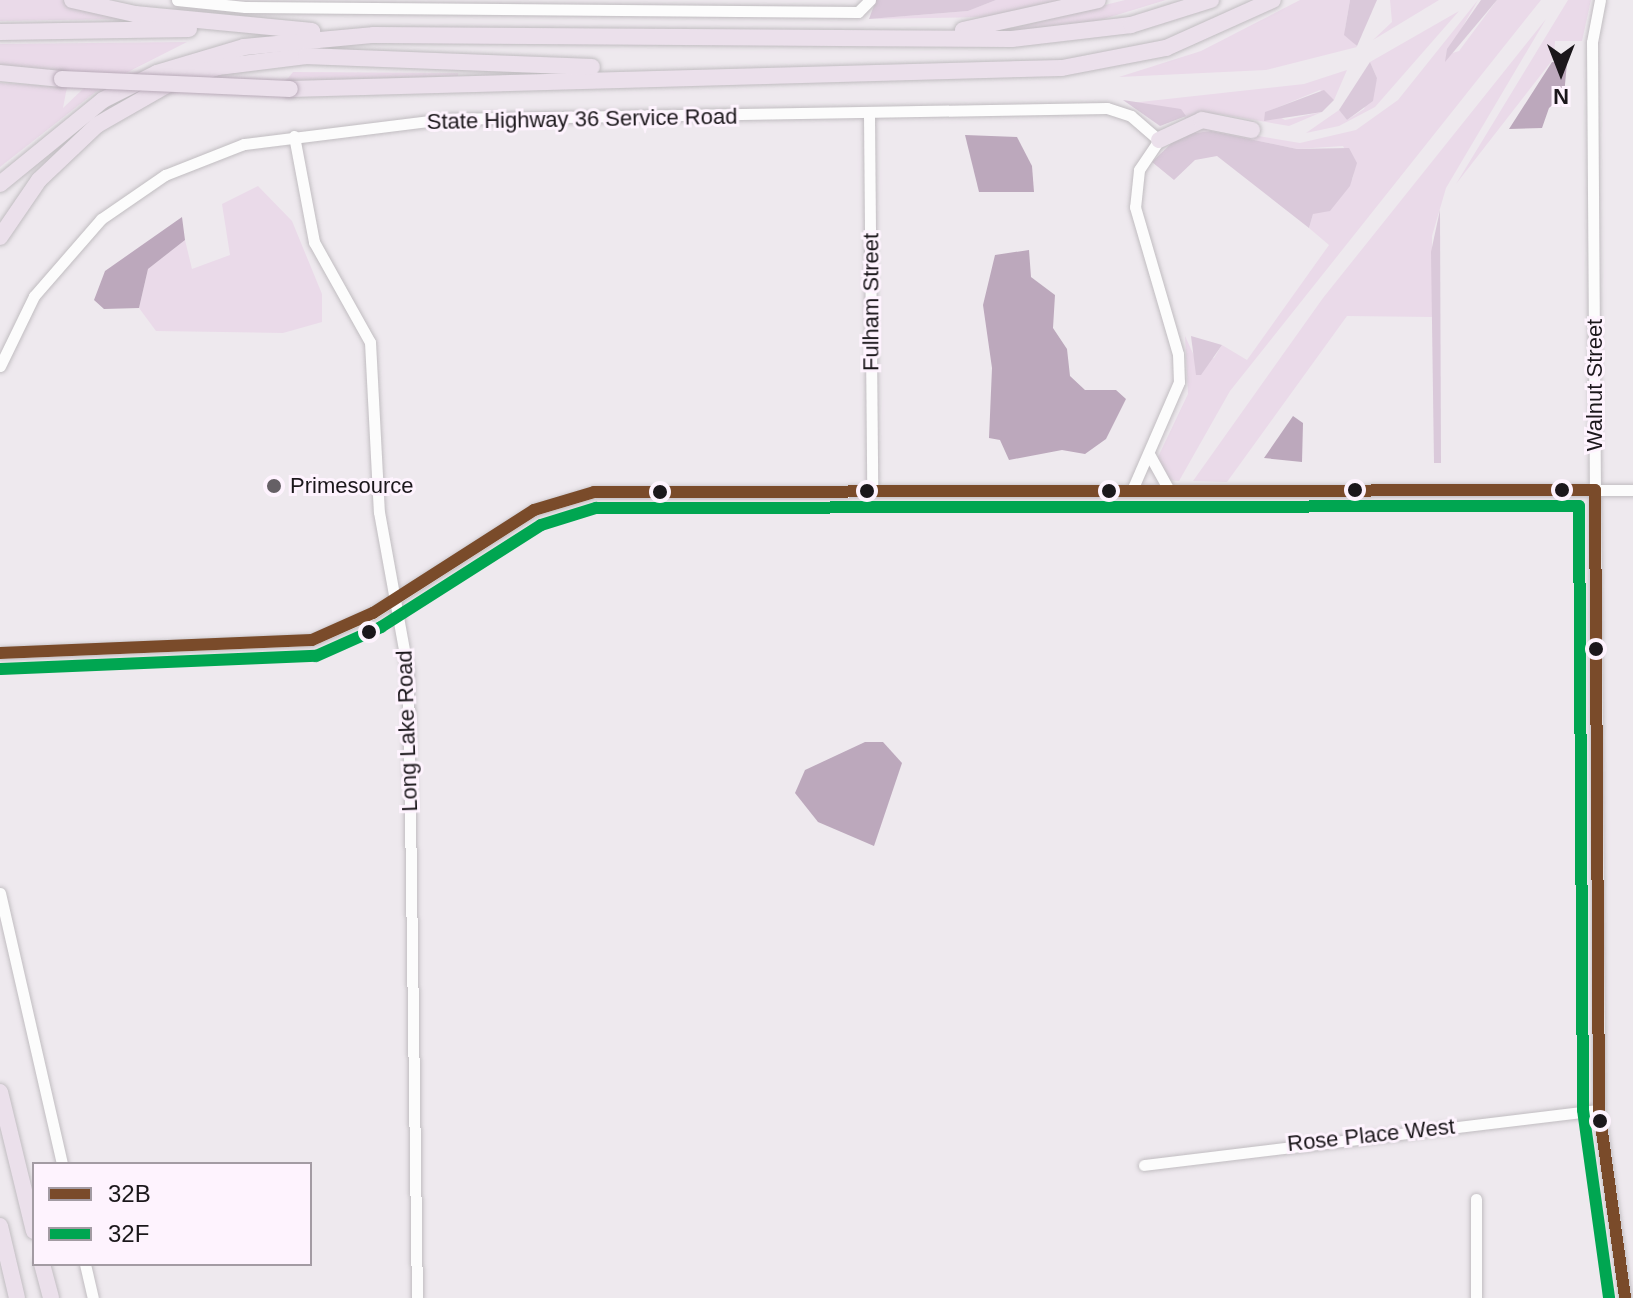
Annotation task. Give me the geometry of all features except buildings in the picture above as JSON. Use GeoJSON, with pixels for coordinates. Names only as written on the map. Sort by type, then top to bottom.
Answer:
{"type":"FeatureCollection","features":[{"type":"Feature","properties":{"kind":"highway"},"geometry":{"type":"LineString","coordinates":[[72,0],[135,14],[278,29],[374,35],[886,36],[1065,36],[1211,0]]}},
{"type":"Feature","properties":{"kind":"highway"},"geometry":{"type":"LineString","coordinates":[[886,36],[987,27],[1098,0]]}},
{"type":"Feature","properties":{"kind":"highway"},"geometry":{"type":"LineString","coordinates":[[0,73],[62,79],[290,89],[706,73],[1062,68],[1166,48],[1273,0]]}},
{"type":"Feature","properties":{"kind":"highway"},"geometry":{"type":"LineString","coordinates":[[0,32],[278,29]]}},
{"type":"Feature","properties":{"kind":"highway"},"geometry":{"type":"LineString","coordinates":[[0,184],[77,116],[157,73],[244,47],[374,35]]}},
{"type":"Feature","properties":{"kind":"highway"},"geometry":{"type":"LineString","coordinates":[[0,237],[39,180],[97,125],[174,81],[230,64],[306,56],[706,73]]}},
{"type":"Feature","properties":{"kind":"highway"},"geometry":{"type":"LineString","coordinates":[[1159,140],[1202,120],[1252,130]]}},
{"type":"Feature","properties":{"kind":"highway"},"geometry":{"type":"LineString","coordinates":[[0,1092],[32,1223]]}},
{"type":"Feature","properties":{"kind":"highway"},"geometry":{"type":"LineString","coordinates":[[0,1226],[17,1298]]}},
{"type":"Feature","properties":{"kind":"highway"},"geometry":{"type":"LineString","coordinates":[[43,1266],[51,1298]]}},
{"type":"Feature","properties":{"kind":"street"},"geometry":{"type":"LineString","coordinates":[[177,0],[571,5],[869,4]]}},
{"type":"Feature","properties":{"kind":"street","name":"Walnut Street"},"geometry":{"type":"LineString","coordinates":[[1600,0],[1592,42],[1599,1110],[1625,1298]]}},
{"type":"Feature","properties":{"kind":"street","name":"State Highway 36 Service Road"},"geometry":{"type":"LineString","coordinates":[[0,366],[50,274],[122,202],[215,153],[294,136],[524,115],[869,115],[1107,108],[1131,116],[1159,140]]}},
{"type":"Feature","properties":{"kind":"street","name":"Fulham Street"},"geometry":{"type":"LineString","coordinates":[[869,115],[872,489]]}},
{"type":"Feature","properties":{"kind":"street","name":"Long Lake Road"},"geometry":{"type":"LineString","coordinates":[[294,136],[314,242],[370,342],[379,512],[398,597],[408,671],[417,1298]]}},
{"type":"Feature","properties":{"kind":"street"},"geometry":{"type":"LineString","coordinates":[[1133,488],[1179,382],[1162,287],[1135,207],[1139,170],[1159,140]]}},
{"type":"Feature","properties":{"kind":"street"},"geometry":{"type":"LineString","coordinates":[[1149,454],[1168,488]]}},
{"type":"Feature","properties":{"kind":"street"},"geometry":{"type":"LineString","coordinates":[[0,653],[46,649],[292,644],[353,624],[514,521],[574,496],[872,489],[1633,490]]}},
{"type":"Feature","properties":{"kind":"street"},"geometry":{"type":"LineString","coordinates":[[0,893],[62,1162]]}},
{"type":"Feature","properties":{"kind":"street","name":"Rose Place West"},"geometry":{"type":"LineString","coordinates":[[1144,1165],[1599,1110]]}},
{"type":"Feature","properties":{"kind":"street"},"geometry":{"type":"LineString","coordinates":[[1476,1199],[1476,1298]]}},
{"type":"Feature","properties":{"kind":"street"},"geometry":{"type":"LineString","coordinates":[[85,1266],[93,1298]]}},
{"type":"Feature","properties":{"kind":"shaded area"},"geometry":{"type":"Polygon","coordinates":[[[0,0],[62,0],[122,19],[0,21],[0,0]]]}},
{"type":"Feature","properties":{"kind":"shaded area"},"geometry":{"type":"Polygon","coordinates":[[[876,0],[996,0],[968,11],[869,19],[876,0]]]}},
{"type":"Feature","properties":{"kind":"shaded area"},"geometry":{"type":"Polygon","coordinates":[[[996,0],[1077,0],[990,17],[869,19],[968,11],[996,0]]]}},
{"type":"Feature","properties":{"kind":"shaded area"},"geometry":{"type":"Polygon","coordinates":[[[1125,0],[1166,0],[1077,27],[997,32],[1125,0]]]}},
{"type":"Feature","properties":{"kind":"shaded area"},"geometry":{"type":"Polygon","coordinates":[[[1300,0],[1350,0],[1345,29],[1357,47],[1266,70],[1119,77],[1201,51],[1300,0]]]}},
{"type":"Feature","properties":{"kind":"shaded area"},"geometry":{"type":"Polygon","coordinates":[[[1350,0],[1377,0],[1357,46],[1344,35],[1350,0]]]}},
{"type":"Feature","properties":{"kind":"shaded area"},"geometry":{"type":"Polygon","coordinates":[[[1390,0],[1439,0],[1373,40],[1392,22],[1390,0]]]}},
{"type":"Feature","properties":{"kind":"shaded area"},"geometry":{"type":"Polygon","coordinates":[[[1478,0],[1446,55],[1459,51],[1497,0],[1541,0],[1230,391],[1179,481],[1169,480],[1157,459],[1188,394],[1185,336],[1196,360],[1214,358],[1222,345],[1247,360],[1329,245],[1309,228],[1313,214],[1353,178],[1354,166],[1343,146],[1297,149],[1211,131],[1180,135],[1205,127],[1300,143],[1356,130],[1398,100],[1478,0]]]}},
{"type":"Feature","properties":{"kind":"shaded area"},"geometry":{"type":"Polygon","coordinates":[[[1481,0],[1497,0],[1445,62],[1447,49],[1481,0]]]}},
{"type":"Feature","properties":{"kind":"shaded area"},"geometry":{"type":"Polygon","coordinates":[[[1568,0],[1591,0],[1582,41],[1555,41],[1554,58],[1456,184],[1568,0]]]}},
{"type":"Feature","properties":{"kind":"shaded area"},"geometry":{"type":"Polygon","coordinates":[[[1459,11],[1375,107],[1339,126],[1306,133],[1339,110],[1347,120],[1364,109],[1377,78],[1370,62],[1459,11]]]}},
{"type":"Feature","properties":{"kind":"shaded area"},"geometry":{"type":"Polygon","coordinates":[[[1546,19],[1446,188],[1432,236],[1432,317],[1347,316],[1227,482],[1193,481],[1323,298],[1546,19]]]}},
{"type":"Feature","properties":{"kind":"shaded area"},"geometry":{"type":"Polygon","coordinates":[[[187,42],[118,77],[0,66],[0,44],[187,42]]]}},
{"type":"Feature","properties":{"kind":"shaded area"},"geometry":{"type":"Polygon","coordinates":[[[1370,62],[1377,78],[1373,101],[1347,120],[1339,110],[1370,62]]]}},
{"type":"Feature","properties":{"kind":"shaded area"},"geometry":{"type":"Polygon","coordinates":[[[1552,62],[1567,63],[1564,95],[1549,108],[1542,128],[1509,129],[1552,62]]]}},
{"type":"Feature","properties":{"kind":"shaded area"},"geometry":{"type":"Polygon","coordinates":[[[1347,70],[1334,100],[1320,90],[1269,111],[1285,120],[1322,112],[1289,126],[1220,114],[1185,118],[1177,109],[1131,103],[1304,84],[1347,70]]]}},
{"type":"Feature","properties":{"kind":"shaded area"},"geometry":{"type":"Polygon","coordinates":[[[293,72],[458,73],[458,76],[285,82],[293,72]]]}},
{"type":"Feature","properties":{"kind":"shaded area"},"geometry":{"type":"Polygon","coordinates":[[[0,83],[67,87],[63,108],[84,88],[98,90],[0,167],[0,83]]]}},
{"type":"Feature","properties":{"kind":"shaded area"},"geometry":{"type":"Polygon","coordinates":[[[1324,90],[1334,100],[1322,112],[1264,121],[1265,112],[1324,90]]]}},
{"type":"Feature","properties":{"kind":"shaded area"},"geometry":{"type":"Polygon","coordinates":[[[1123,100],[1181,109],[1186,116],[1160,126],[1123,100]]]}},
{"type":"Feature","properties":{"kind":"shaded area"},"geometry":{"type":"Polygon","coordinates":[[[1211,131],[1297,149],[1349,148],[1357,163],[1350,186],[1330,211],[1313,214],[1309,228],[1217,156],[1195,160],[1174,180],[1152,162],[1180,135],[1211,131]]]}},
{"type":"Feature","properties":{"kind":"shaded area"},"geometry":{"type":"Polygon","coordinates":[[[965,135],[1017,137],[1032,166],[1034,192],[979,192],[965,135]]]}},
{"type":"Feature","properties":{"kind":"shaded area"},"geometry":{"type":"Polygon","coordinates":[[[258,186],[292,221],[322,294],[322,322],[283,333],[156,331],[139,308],[148,269],[185,240],[192,269],[230,255],[222,204],[258,186]]]}},
{"type":"Feature","properties":{"kind":"shaded area"},"geometry":{"type":"Polygon","coordinates":[[[1440,210],[1441,463],[1434,463],[1431,252],[1440,210]]]}},
{"type":"Feature","properties":{"kind":"shaded area"},"geometry":{"type":"Polygon","coordinates":[[[182,217],[185,240],[148,269],[139,308],[104,309],[94,300],[105,271],[182,217]]]}},
{"type":"Feature","properties":{"kind":"shaded area"},"geometry":{"type":"Polygon","coordinates":[[[1029,250],[1031,277],[1055,295],[1053,328],[1067,349],[1070,376],[1085,390],[1116,390],[1126,399],[1106,439],[1085,454],[1062,450],[1009,460],[1000,440],[989,438],[992,368],[983,305],[995,255],[1029,250]]]}},
{"type":"Feature","properties":{"kind":"shaded area"},"geometry":{"type":"Polygon","coordinates":[[[1191,336],[1222,345],[1201,375],[1196,375],[1191,336]]]}},
{"type":"Feature","properties":{"kind":"shaded area"},"geometry":{"type":"Polygon","coordinates":[[[1293,416],[1303,423],[1302,462],[1264,458],[1293,416]]]}},
{"type":"Feature","properties":{"kind":"shaded area"},"geometry":{"type":"Polygon","coordinates":[[[865,742],[883,742],[902,763],[874,846],[818,822],[795,793],[805,770],[865,742]]]}},
{"type":"Feature","properties":{"kind":"transit line","name":"32B"},"geometry":{"type":"LineString","coordinates":[[0,653],[312,640],[373,613],[534,510],[594,492],[1595,490],[1599,1110],[1625,1298]]}},
{"type":"Feature","properties":{"kind":"transit line","name":"32F"},"geometry":{"type":"LineString","coordinates":[[1,669],[316,656],[381,627],[541,525],[596,508],[1579,506],[1583,1110],[1609,1298]]}},
{"type":"Feature","properties":{"kind":"place","name":"Primesource"},"geometry":{"type":"Point","coordinates":[274,486]}}]}
